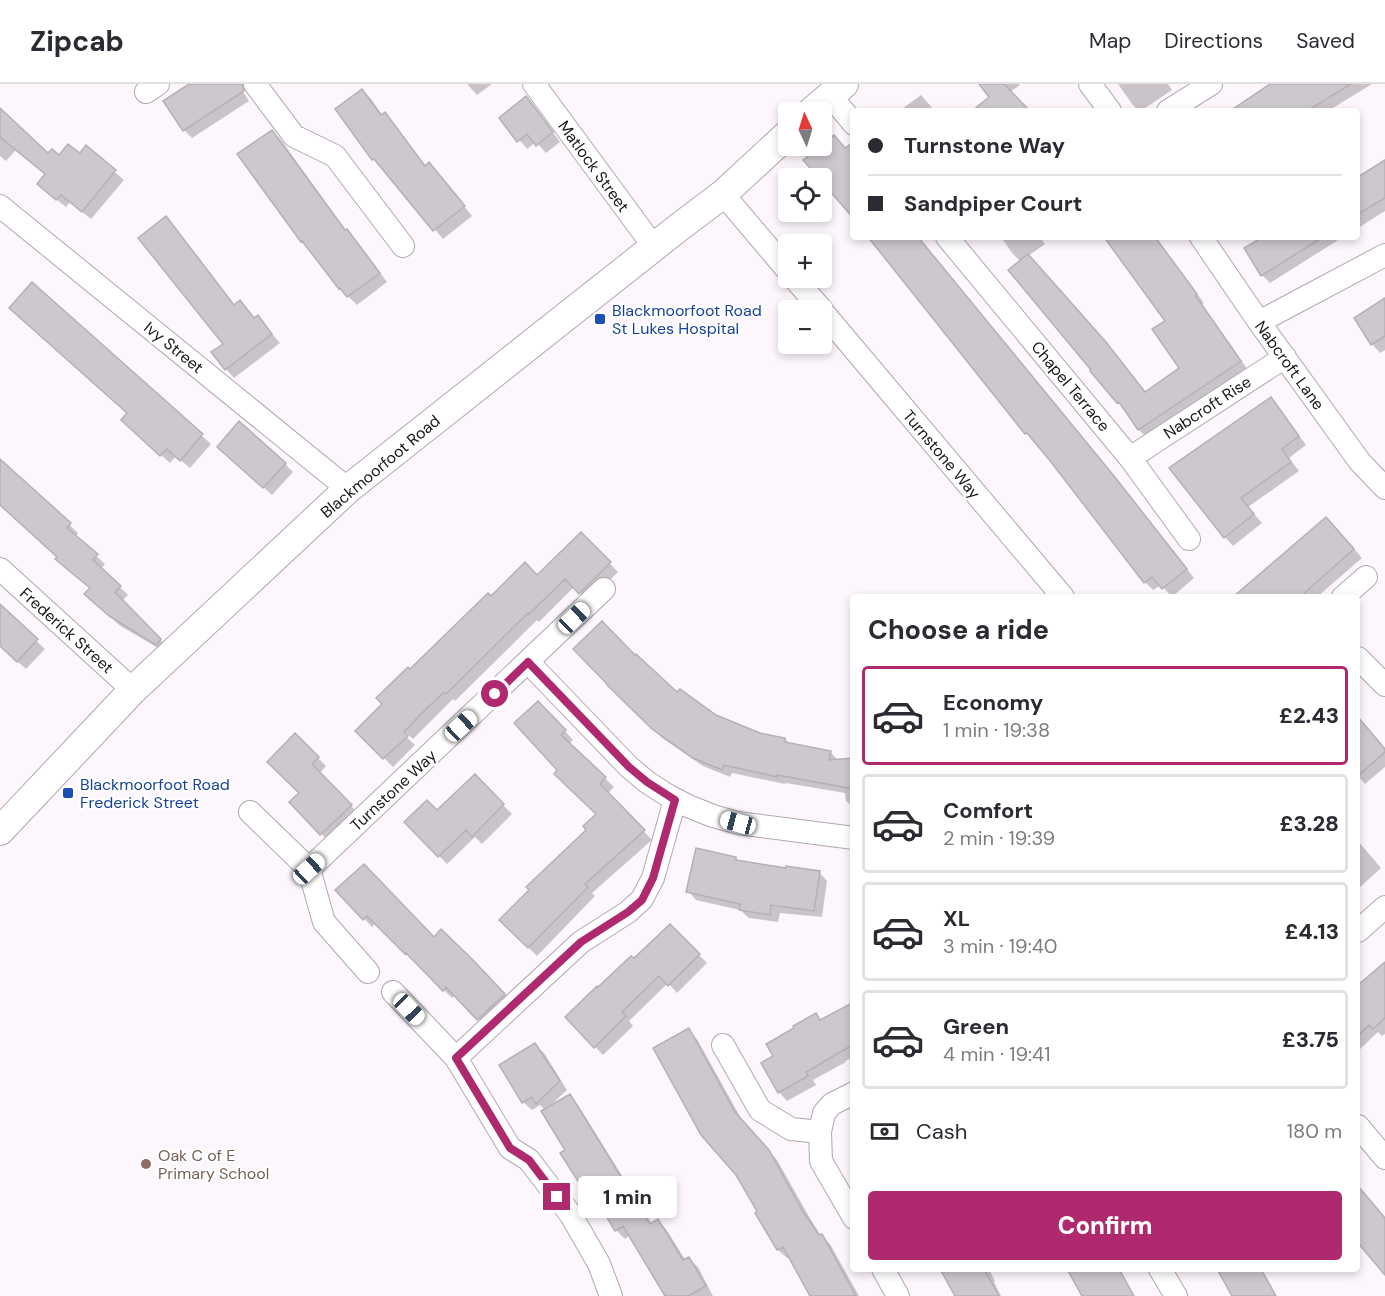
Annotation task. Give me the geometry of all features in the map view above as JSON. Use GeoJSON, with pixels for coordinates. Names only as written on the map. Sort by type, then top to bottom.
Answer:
{"type":"FeatureCollection","features":[{"type":"Feature","properties":{"kind":"street"},"geometry":{"type":"LineString","coordinates":[[255,84],[294,136],[335,156],[403,246]]}},
{"type":"Feature","properties":{"kind":"street","name":"Matlock Street"},"geometry":{"type":"LineString","coordinates":[[534,84],[654,247]]}},
{"type":"Feature","properties":{"kind":"street"},"geometry":{"type":"LineString","coordinates":[[1090,84],[1108,108]]}},
{"type":"Feature","properties":{"kind":"street"},"geometry":{"type":"LineString","coordinates":[[1173,108],[1211,84]]}},
{"type":"Feature","properties":{"kind":"street"},"geometry":{"type":"LineString","coordinates":[[828,97],[850,120]]}},
{"type":"Feature","properties":{"kind":"street","name":"Blackmoorfoot Road"},"geometry":{"type":"LineString","coordinates":[[0,831],[133,690],[348,489],[723,194],[778,143]]}},
{"type":"Feature","properties":{"kind":"street"},"geometry":{"type":"LineString","coordinates":[[723,194],[778,259]]}},
{"type":"Feature","properties":{"kind":"street","name":"Ivy Street"},"geometry":{"type":"LineString","coordinates":[[0,206],[348,489]]}},
{"type":"Feature","properties":{"kind":"street","name":"Chapel Terrace"},"geometry":{"type":"LineString","coordinates":[[949,240],[1130,458],[1190,539]]}},
{"type":"Feature","properties":{"kind":"street","name":"Nabcroft Lane"},"geometry":{"type":"LineString","coordinates":[[1203,240],[1360,462],[1385,488]]}},
{"type":"Feature","properties":{"kind":"street"},"geometry":{"type":"LineString","coordinates":[[1260,322],[1385,255]]}},
{"type":"Feature","properties":{"kind":"street","name":"Turnstone Way"},"geometry":{"type":"LineString","coordinates":[[802,288],[813,300]]}},
{"type":"Feature","properties":{"kind":"street","name":"Turnstone Way"},"geometry":{"type":"LineString","coordinates":[[832,323],[1060,594]]}},
{"type":"Feature","properties":{"kind":"street","name":"Nabcroft Rise"},"geometry":{"type":"LineString","coordinates":[[1130,458],[1285,357]]}},
{"type":"Feature","properties":{"kind":"street","name":"Frederick Street"},"geometry":{"type":"LineString","coordinates":[[0,569],[133,690]]}},
{"type":"Feature","properties":{"kind":"street"},"geometry":{"type":"LineString","coordinates":[[1346,594],[1366,577]]}},
{"type":"Feature","properties":{"kind":"street","name":"Turnstone Way"},"geometry":{"type":"LineString","coordinates":[[309,869],[604,589]]}},
{"type":"Feature","properties":{"kind":"street"},"geometry":{"type":"LineString","coordinates":[[1360,660],[1385,685]]}},
{"type":"Feature","properties":{"kind":"street"},"geometry":{"type":"LineString","coordinates":[[528,662],[629,767],[675,800],[713,816],[738,823],[850,837]]}},
{"type":"Feature","properties":{"kind":"street"},"geometry":{"type":"LineString","coordinates":[[456,1058],[581,942],[628,912],[642,900],[653,878],[675,800]]}},
{"type":"Feature","properties":{"kind":"street"},"geometry":{"type":"LineString","coordinates":[[250,812],[309,869],[324,922],[368,972]]}},
{"type":"Feature","properties":{"kind":"street"},"geometry":{"type":"LineString","coordinates":[[1360,929],[1385,907]]}},
{"type":"Feature","properties":{"kind":"street"},"geometry":{"type":"LineString","coordinates":[[393,992],[456,1058],[510,1148],[529,1160],[571,1215],[599,1264],[611,1296]]}},
{"type":"Feature","properties":{"kind":"street"},"geometry":{"type":"LineString","coordinates":[[723,1046],[760,1110],[791,1129],[820,1132]]}},
{"type":"Feature","properties":{"kind":"street"},"geometry":{"type":"LineString","coordinates":[[850,1095],[832,1104],[824,1113],[820,1132],[821,1161],[850,1211]]}},
{"type":"Feature","properties":{"kind":"street"},"geometry":{"type":"LineString","coordinates":[[1360,1128],[1385,1158]]}},
{"type":"Feature","properties":{"kind":"street"},"geometry":{"type":"LineString","coordinates":[[885,1272],[898,1296]]}},
{"type":"Feature","properties":{"kind":"street"},"geometry":{"type":"LineString","coordinates":[[1162,1272],[1176,1296]]}},
{"type":"Feature","properties":{"kind":"building"},"geometry":{"type":"Polygon","coordinates":[[[189,84],[242,84],[244,91],[183,131],[163,101],[189,84]]]}},
{"type":"Feature","properties":{"kind":"building"},"geometry":{"type":"Polygon","coordinates":[[[979,84],[1004,84],[1027,108],[976,108],[989,97],[979,84]]]}},
{"type":"Feature","properties":{"kind":"building"},"geometry":{"type":"Polygon","coordinates":[[[1270,84],[1351,84],[1312,108],[1234,108],[1270,84]]]}},
{"type":"Feature","properties":{"kind":"building"},"geometry":{"type":"Polygon","coordinates":[[[362,89],[381,115],[385,112],[425,166],[429,162],[465,206],[433,231],[374,159],[372,160],[335,109],[362,89]]]}},
{"type":"Feature","properties":{"kind":"building"},"geometry":{"type":"Polygon","coordinates":[[[526,96],[553,132],[536,146],[527,134],[517,142],[499,118],[526,96]]]}},
{"type":"Feature","properties":{"kind":"building"},"geometry":{"type":"Polygon","coordinates":[[[0,108],[48,153],[52,149],[59,155],[68,144],[80,153],[86,145],[116,170],[82,212],[61,195],[56,200],[37,184],[45,174],[0,137],[0,108]]]}},
{"type":"Feature","properties":{"kind":"building"},"geometry":{"type":"Polygon","coordinates":[[[272,130],[345,230],[347,229],[380,273],[347,297],[301,242],[237,154],[272,130]]]}},
{"type":"Feature","properties":{"kind":"building"},"geometry":{"type":"Polygon","coordinates":[[[834,135],[845,148],[850,145],[850,214],[832,194],[832,168],[810,168],[803,160],[808,156],[832,156],[832,137],[834,135]]]}},
{"type":"Feature","properties":{"kind":"building"},"geometry":{"type":"Polygon","coordinates":[[[1385,160],[1385,198],[1360,213],[1360,176],[1385,160]]]}},
{"type":"Feature","properties":{"kind":"building"},"geometry":{"type":"Polygon","coordinates":[[[166,216],[234,305],[240,300],[254,318],[258,315],[272,334],[225,370],[211,352],[223,344],[138,238],[166,216]]]}},
{"type":"Feature","properties":{"kind":"building"},"geometry":{"type":"Polygon","coordinates":[[[870,240],[920,240],[1114,476],[1187,569],[1162,589],[1152,577],[1144,583],[1051,462],[1027,433],[1025,434],[870,240]]]}},
{"type":"Feature","properties":{"kind":"building"},"geometry":{"type":"Polygon","coordinates":[[[1106,240],[1157,240],[1197,294],[1195,295],[1241,361],[1138,430],[1119,402],[1117,403],[1090,371],[1008,270],[1028,254],[1106,342],[1145,392],[1179,368],[1152,329],[1165,321],[1106,240]]]}},
{"type":"Feature","properties":{"kind":"building"},"geometry":{"type":"Polygon","coordinates":[[[1258,240],[1318,240],[1261,276],[1244,248],[1258,240]]]}},
{"type":"Feature","properties":{"kind":"building"},"geometry":{"type":"Polygon","coordinates":[[[32,282],[203,434],[180,461],[167,449],[160,456],[121,420],[127,413],[9,308],[32,282]]]}},
{"type":"Feature","properties":{"kind":"building"},"geometry":{"type":"Polygon","coordinates":[[[1385,298],[1385,336],[1371,345],[1354,318],[1385,298]]]}},
{"type":"Feature","properties":{"kind":"building"},"geometry":{"type":"Polygon","coordinates":[[[1271,397],[1299,436],[1282,449],[1291,462],[1241,498],[1254,514],[1224,538],[1169,468],[1271,397]]]}},
{"type":"Feature","properties":{"kind":"building"},"geometry":{"type":"Polygon","coordinates":[[[239,421],[286,463],[263,488],[217,447],[239,421]]]}},
{"type":"Feature","properties":{"kind":"building"},"geometry":{"type":"Polygon","coordinates":[[[0,459],[71,523],[67,528],[98,554],[93,560],[121,586],[115,592],[161,639],[156,645],[109,616],[84,594],[90,588],[55,559],[57,557],[0,505],[0,459]]]}},
{"type":"Feature","properties":{"kind":"building"},"geometry":{"type":"Polygon","coordinates":[[[1326,517],[1354,549],[1303,594],[1236,594],[1326,517]]]}},
{"type":"Feature","properties":{"kind":"building"},"geometry":{"type":"Polygon","coordinates":[[[581,532],[611,562],[579,594],[565,579],[446,694],[444,692],[422,713],[404,732],[408,736],[383,759],[355,731],[382,704],[376,698],[408,667],[410,669],[488,593],[491,596],[525,562],[537,575],[581,532]]]}},
{"type":"Feature","properties":{"kind":"building"},"geometry":{"type":"Polygon","coordinates":[[[0,604],[38,639],[17,662],[0,646],[0,604]]]}},
{"type":"Feature","properties":{"kind":"building"},"geometry":{"type":"Polygon","coordinates":[[[602,621],[635,655],[677,692],[680,689],[716,715],[760,733],[785,738],[785,742],[831,751],[829,760],[850,758],[850,788],[777,775],[777,777],[724,765],[722,770],[693,758],[652,729],[573,649],[602,621]]]}},
{"type":"Feature","properties":{"kind":"building"},"geometry":{"type":"Polygon","coordinates":[[[538,701],[566,730],[561,735],[606,777],[600,784],[645,830],[585,884],[588,887],[528,948],[499,920],[529,890],[526,887],[586,830],[583,826],[596,814],[554,774],[557,770],[514,723],[538,701]]]}},
{"type":"Feature","properties":{"kind":"building"},"geometry":{"type":"Polygon","coordinates":[[[1360,719],[1385,749],[1385,752],[1360,774],[1360,719]]]}},
{"type":"Feature","properties":{"kind":"building"},"geometry":{"type":"Polygon","coordinates":[[[295,733],[319,757],[312,764],[352,805],[320,835],[289,802],[299,793],[267,762],[295,733]]]}},
{"type":"Feature","properties":{"kind":"building"},"geometry":{"type":"Polygon","coordinates":[[[475,774],[504,804],[472,837],[466,830],[438,857],[404,822],[427,800],[437,810],[475,774]]]}},
{"type":"Feature","properties":{"kind":"building"},"geometry":{"type":"Polygon","coordinates":[[[696,848],[736,857],[736,860],[820,871],[814,911],[771,905],[770,915],[739,910],[740,904],[686,892],[696,848]]]}},
{"type":"Feature","properties":{"kind":"building"},"geometry":{"type":"Polygon","coordinates":[[[364,864],[434,937],[441,929],[505,994],[477,1020],[446,987],[443,991],[367,916],[363,920],[335,890],[364,864]]]}},
{"type":"Feature","properties":{"kind":"building"},"geometry":{"type":"Polygon","coordinates":[[[670,924],[700,954],[668,986],[659,976],[622,1012],[626,1016],[594,1048],[565,1017],[597,986],[631,956],[634,958],[670,924]]]}},
{"type":"Feature","properties":{"kind":"building"},"geometry":{"type":"Polygon","coordinates":[[[1385,962],[1385,1018],[1373,1029],[1369,1025],[1360,1034],[1360,983],[1385,962]]]}},
{"type":"Feature","properties":{"kind":"building"},"geometry":{"type":"Polygon","coordinates":[[[850,1004],[850,1046],[806,1072],[808,1076],[778,1093],[761,1063],[773,1056],[766,1044],[816,1013],[820,1020],[850,1004]]]}},
{"type":"Feature","properties":{"kind":"building"},"geometry":{"type":"Polygon","coordinates":[[[689,1028],[735,1112],[769,1150],[802,1210],[819,1235],[822,1234],[856,1296],[810,1296],[783,1247],[777,1250],[736,1175],[701,1135],[653,1048],[689,1028]]]}},
{"type":"Feature","properties":{"kind":"building"},"geometry":{"type":"Polygon","coordinates":[[[535,1043],[560,1081],[536,1104],[532,1097],[522,1103],[499,1065],[535,1043]]]}},
{"type":"Feature","properties":{"kind":"building"},"geometry":{"type":"Polygon","coordinates":[[[570,1094],[650,1224],[658,1219],[683,1260],[689,1257],[706,1286],[688,1296],[665,1296],[623,1226],[615,1231],[586,1183],[581,1186],[560,1153],[565,1150],[541,1111],[570,1094]]]}},
{"type":"Feature","properties":{"kind":"building"},"geometry":{"type":"Polygon","coordinates":[[[1360,1188],[1385,1218],[1385,1275],[1360,1245],[1360,1188]]]}},
{"type":"Feature","properties":{"kind":"building"},"geometry":{"type":"Polygon","coordinates":[[[942,1272],[986,1272],[999,1296],[955,1296],[942,1272]]]}},
{"type":"Feature","properties":{"kind":"building"},"geometry":{"type":"Polygon","coordinates":[[[1069,1272],[1121,1272],[1134,1296],[1082,1296],[1069,1272]]]}},
{"type":"Feature","properties":{"kind":"building"},"geometry":{"type":"Polygon","coordinates":[[[1219,1272],[1263,1272],[1276,1296],[1232,1296],[1219,1272]]]}},
{"type":"Feature","properties":{"kind":"place","name":"Blackmoorfoot Road St Lukes Hospital"},"geometry":{"type":"Point","coordinates":[600,319]}},
{"type":"Feature","properties":{"kind":"place","name":"Blackmoorfoot Road Frederick Street"},"geometry":{"type":"Point","coordinates":[68,793]}},
{"type":"Feature","properties":{"kind":"place","name":"Oak C of E Primary School"},"geometry":{"type":"Point","coordinates":[146,1164]}},
{"type":"Feature","properties":{"kind":"route"},"geometry":{"type":"LineString","coordinates":[[495,694],[528,662],[629,767],[675,800],[653,878],[642,900],[628,912],[581,942],[456,1058],[510,1148],[529,1160],[557,1197]]}}]}
